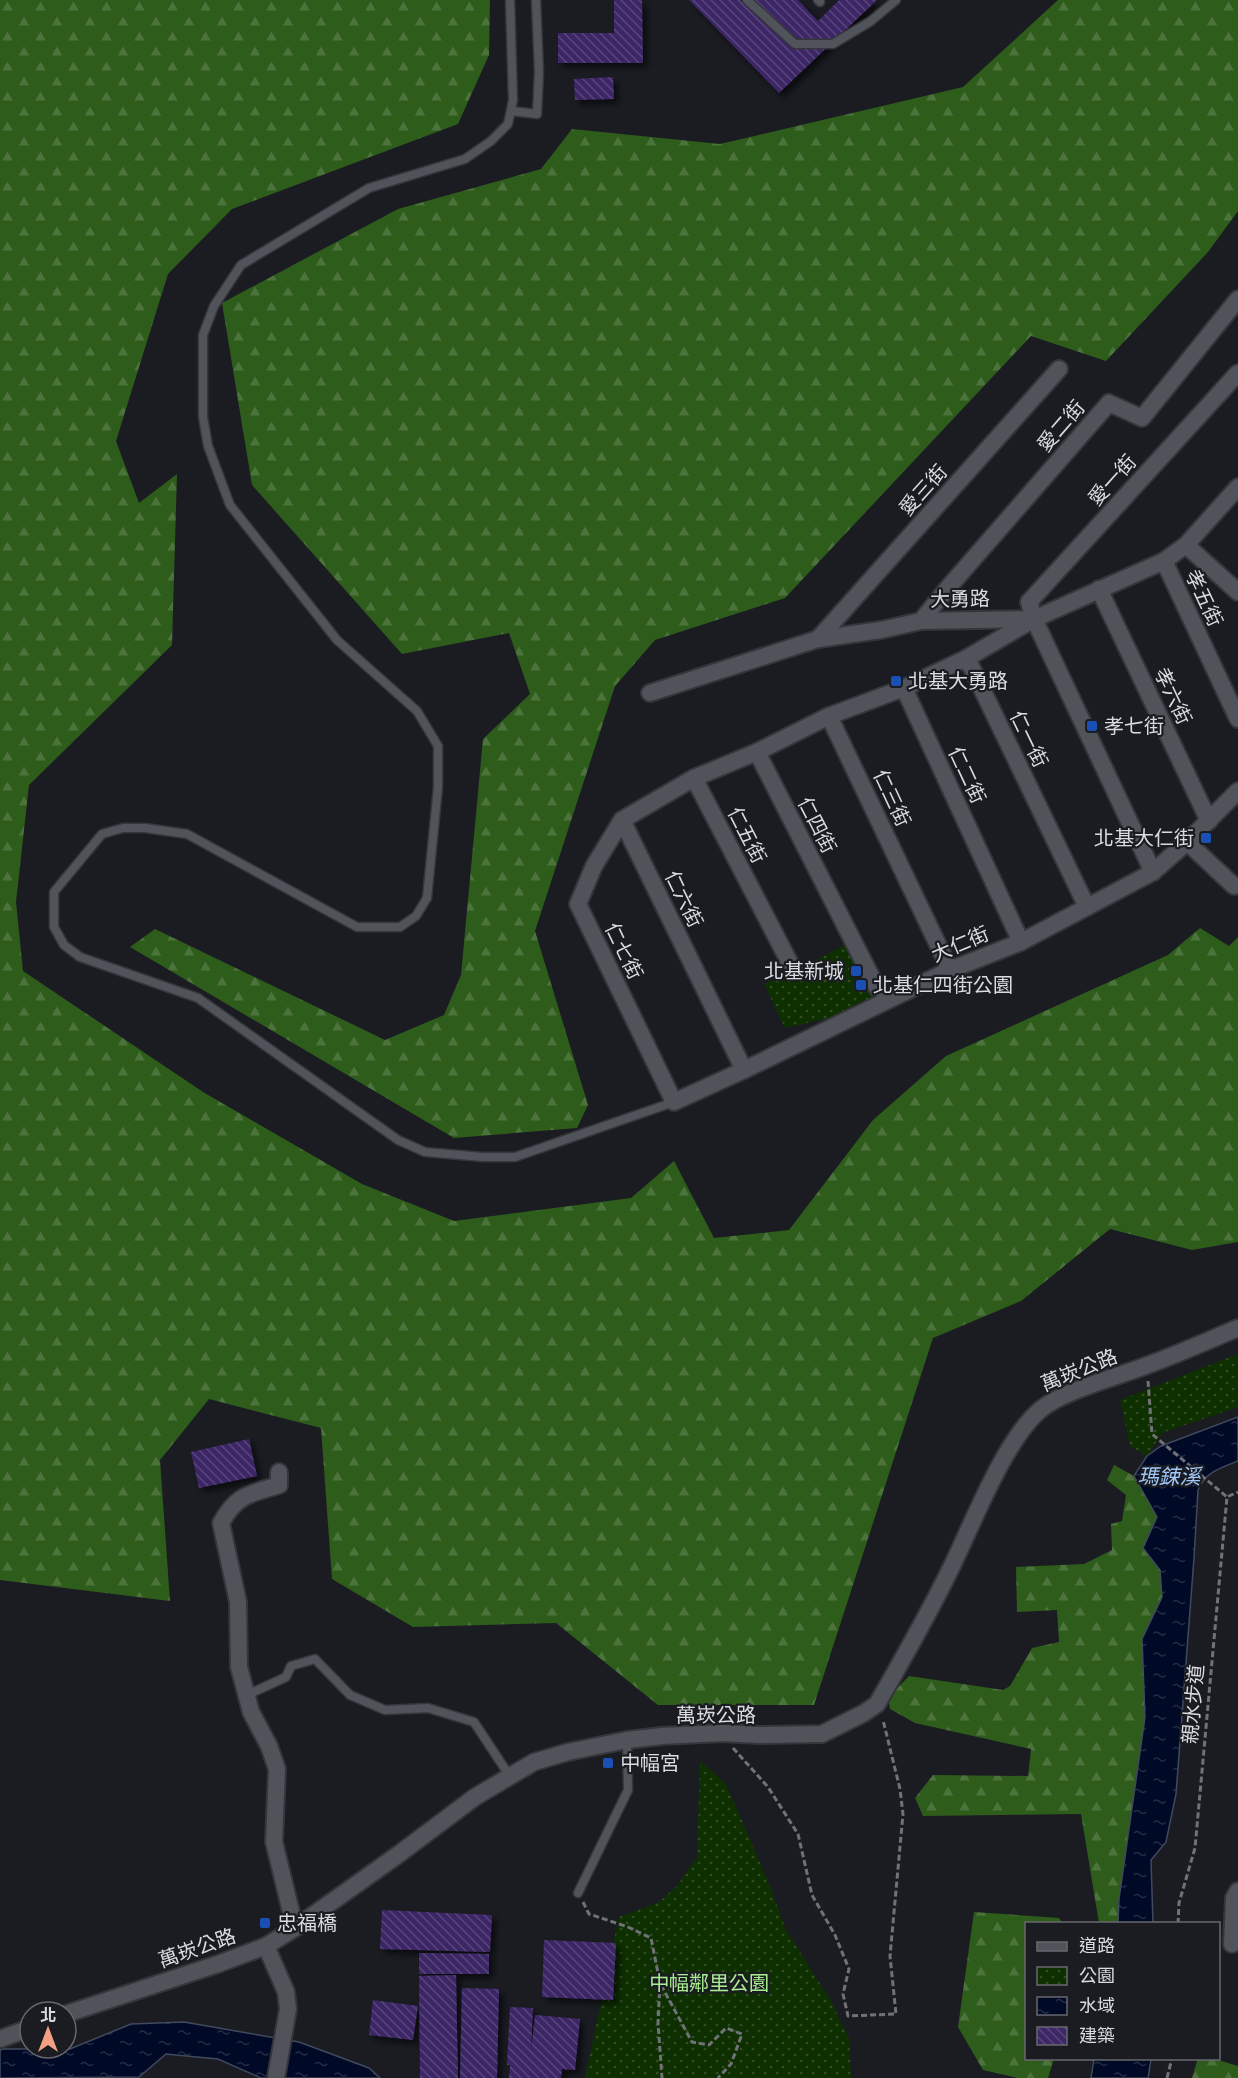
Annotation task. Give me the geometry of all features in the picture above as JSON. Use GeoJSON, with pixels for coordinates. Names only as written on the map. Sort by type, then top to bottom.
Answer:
{"type":"FeatureCollection","features":[{"type":"Feature","properties":{"kind":"street","name":"愛二街"},"geometry":{"type":"LineString","coordinates":[[921,621],[1109,403],[1142,418],[1238,299]]}},
{"type":"Feature","properties":{"kind":"street","name":"愛三街"},"geometry":{"type":"LineString","coordinates":[[818,639],[1059,369]]}},
{"type":"Feature","properties":{"kind":"street","name":"愛一街"},"geometry":{"type":"LineString","coordinates":[[1034,619],[1029,602],[1238,373]]}},
{"type":"Feature","properties":{"kind":"street","name":"大勇路"},"geometry":{"type":"LineString","coordinates":[[650,693],[818,639],[881,630],[921,621],[1034,619],[1164,561],[1186,545],[1237,491]]}},
{"type":"Feature","properties":{"kind":"street"},"geometry":{"type":"LineString","coordinates":[[1186,545],[1238,592]]}},
{"type":"Feature","properties":{"kind":"street","name":"孝五街"},"geometry":{"type":"LineString","coordinates":[[1164,561],[1238,719]]}},
{"type":"Feature","properties":{"kind":"street","name":"孝六街"},"geometry":{"type":"LineString","coordinates":[[1099,589],[1209,821]]}},
{"type":"Feature","properties":{"kind":"street"},"geometry":{"type":"LineString","coordinates":[[622,820],[694,778],[757,752],[830,716],[904,688],[967,658],[1034,619],[1153,872]]}},
{"type":"Feature","properties":{"kind":"street","name":"仁一街"},"geometry":{"type":"LineString","coordinates":[[967,658],[1086,907]]}},
{"type":"Feature","properties":{"kind":"street","name":"仁二街"},"geometry":{"type":"LineString","coordinates":[[904,688],[1021,942]]}},
{"type":"Feature","properties":{"kind":"street","name":"仁三街"},"geometry":{"type":"LineString","coordinates":[[830,716],[950,970]]}},
{"type":"Feature","properties":{"kind":"street","name":"仁四街"},"geometry":{"type":"LineString","coordinates":[[757,752],[877,988]]}},
{"type":"Feature","properties":{"kind":"street","name":"仁五街"},"geometry":{"type":"LineString","coordinates":[[694,778],[794,971]]}},
{"type":"Feature","properties":{"kind":"street","name":"大仁街"},"geometry":{"type":"LineString","coordinates":[[674,1101],[744,1070],[950,970],[1021,942],[1153,872],[1238,791]]}},
{"type":"Feature","properties":{"kind":"street","name":"仁七街"},"geometry":{"type":"LineString","coordinates":[[622,820],[594,866],[578,904],[674,1101]]}},
{"type":"Feature","properties":{"kind":"street","name":"仁六街"},"geometry":{"type":"LineString","coordinates":[[622,820],[744,1070]]}},
{"type":"Feature","properties":{"kind":"street"},"geometry":{"type":"LineString","coordinates":[[1187,842],[1234,886]]}},
{"type":"Feature","properties":{"kind":"street","name":"萬崁公路"},"geometry":{"type":"LineString","coordinates":[[78,2010],[266,1946],[399,1854],[475,1797],[534,1762],[568,1752],[627,1740],[722,1732],[760,1735],[822,1734],[864,1713],[877,1704],[927,1618],[1012,1446],[1041,1408],[1060,1397],[1147,1366],[1238,1328]]}},
{"type":"Feature","properties":{"kind":"street"},"geometry":{"type":"LineString","coordinates":[[279,1472],[279,1485],[243,1496],[229,1508],[221,1523],[238,1602],[239,1667],[251,1712],[269,1746],[277,1769],[274,1842],[295,1928]]}},
{"type":"Feature","properties":{"kind":"street"},"geometry":{"type":"LineString","coordinates":[[1232,1944],[1234,1898],[1238,1891]]}},
{"type":"Feature","properties":{"kind":"street"},"geometry":{"type":"LineString","coordinates":[[266,1946],[286,1992],[288,2009],[287,2026],[276,2078]]}},
{"type":"Feature","properties":{"kind":"street"},"geometry":{"type":"LineString","coordinates":[[0,2039],[18,2032]]}},
{"type":"Feature","properties":{"kind":"lane"},"geometry":{"type":"LineString","coordinates":[[510,0],[513,100],[508,124],[491,141],[465,159],[369,188],[241,265],[214,306],[203,335],[203,417],[208,446],[230,505],[337,640],[417,711],[438,746],[438,787],[427,898],[416,916],[400,927],[357,927],[187,834],[144,828],[123,828],[102,834],[54,892],[54,927],[64,945],[80,957],[198,998],[398,1140],[425,1152],[483,1157],[516,1157],[674,1101]]}},
{"type":"Feature","properties":{"kind":"lane"},"geometry":{"type":"LineString","coordinates":[[510,111],[537,114],[539,72],[537,0]]}},
{"type":"Feature","properties":{"kind":"lane"},"geometry":{"type":"LineString","coordinates":[[747,0],[795,44],[833,44],[871,21],[896,0]]}},
{"type":"Feature","properties":{"kind":"lane"},"geometry":{"type":"LineString","coordinates":[[247,1695],[286,1677],[291,1666],[315,1659],[350,1695],[385,1710],[428,1708],[474,1722],[508,1776]]}},
{"type":"Feature","properties":{"kind":"lane"},"geometry":{"type":"LineString","coordinates":[[578,1893],[628,1790],[627,1740]]}},
{"type":"Feature","properties":{"kind":"path"},"geometry":{"type":"LineString","coordinates":[[1147,1366],[1152,1434],[1226,1497],[1238,1492]]}},
{"type":"Feature","properties":{"kind":"path","name":"親水步道"},"geometry":{"type":"LineString","coordinates":[[1178,1922],[1179,1903],[1196,1848],[1226,1497]]}},
{"type":"Feature","properties":{"kind":"path"},"geometry":{"type":"LineString","coordinates":[[722,1732],[740,1759],[768,1787],[798,1834],[812,1895],[835,1935],[849,1969],[843,1994],[848,2016],[896,2014],[890,1956],[903,1814],[900,1789],[885,1724],[877,1704]]}},
{"type":"Feature","properties":{"kind":"path"},"geometry":{"type":"LineString","coordinates":[[578,1893],[589,1914],[628,1927],[651,1938],[660,1983],[658,2024],[662,2078]]}},
{"type":"Feature","properties":{"kind":"path"},"geometry":{"type":"LineString","coordinates":[[660,1983],[692,2042],[709,2044],[726,2028],[742,2034],[731,2064],[718,2078]]}},
{"type":"Feature","properties":{"kind":"path"},"geometry":{"type":"LineString","coordinates":[[1167,2078],[1172,2060]]}},
{"type":"Feature","properties":{"kind":"green space"},"geometry":{"type":"Polygon","coordinates":[[[0,0],[490,0],[489,55],[458,124],[232,209],[168,274],[116,441],[139,503],[177,474],[172,645],[29,785],[16,902],[23,971],[203,1092],[362,1184],[454,1221],[631,1198],[674,1161],[714,1238],[789,1230],[873,1120],[946,1056],[1168,955],[1200,928],[1229,946],[1238,937],[1238,1242],[1192,1250],[1110,1229],[1021,1301],[933,1338],[814,1705],[658,1705],[556,1623],[413,1627],[332,1579],[321,1428],[209,1399],[160,1460],[170,1601],[0,1580],[0,0]]]}},
{"type":"Feature","properties":{"kind":"green space"},"geometry":{"type":"Polygon","coordinates":[[[1058,0],[1238,0],[1238,211],[1208,252],[1106,361],[1031,336],[785,598],[655,640],[615,686],[535,931],[588,1105],[577,1128],[454,1138],[130,947],[155,929],[385,1040],[444,1015],[461,975],[483,739],[530,694],[509,633],[402,654],[252,485],[222,303],[398,209],[541,169],[572,129],[720,144],[963,87],[1058,0]]]}},
{"type":"Feature","properties":{"kind":"green space"},"geometry":{"type":"Polygon","coordinates":[[[853,941],[899,1002],[785,1028],[764,984],[853,941]]]}},
{"type":"Feature","properties":{"kind":"green space"},"geometry":{"type":"Polygon","coordinates":[[[1238,1354],[1238,1407],[1162,1433],[1147,1456],[1130,1446],[1120,1400],[1238,1354]]]}},
{"type":"Feature","properties":{"kind":"green space"},"geometry":{"type":"Polygon","coordinates":[[[1114,1465],[1134,1476],[1157,1517],[1143,1548],[1160,1570],[1162,1597],[1142,1639],[1145,1717],[1119,1899],[1118,1922],[1099,1922],[1081,1814],[923,1816],[915,1798],[933,1775],[1028,1776],[1031,1749],[915,1723],[890,1709],[888,1698],[909,1676],[1003,1690],[1010,1686],[1032,1648],[1059,1642],[1057,1610],[1017,1612],[1016,1567],[1084,1564],[1112,1550],[1111,1524],[1122,1521],[1126,1495],[1107,1480],[1114,1465]]]}},
{"type":"Feature","properties":{"kind":"green space","name":"中幅鄰里公園"},"geometry":{"type":"Polygon","coordinates":[[[700,1761],[726,1784],[767,1879],[786,1930],[831,2001],[849,2039],[851,2078],[585,2078],[619,1917],[659,1902],[677,1886],[697,1857],[700,1761]]]}},
{"type":"Feature","properties":{"kind":"green space"},"geometry":{"type":"Polygon","coordinates":[[[974,1912],[1059,1918],[1061,1922],[1025,1922],[1025,2060],[1054,2060],[1048,2078],[1018,2078],[983,2070],[958,2027],[974,1912]]]}},
{"type":"Feature","properties":{"kind":"green space"},"geometry":{"type":"Polygon","coordinates":[[[1197,2060],[1218,2060],[1238,2066],[1238,2078],[1192,2078],[1197,2060]]]}},
{"type":"Feature","properties":{"kind":"water","name":"瑪鋉溪"},"geometry":{"type":"Polygon","coordinates":[[[1238,1417],[1238,1461],[1209,1475],[1198,1490],[1176,1794],[1166,1842],[1151,1860],[1153,1922],[1118,1922],[1119,1899],[1145,1717],[1142,1639],[1162,1597],[1160,1570],[1143,1548],[1157,1517],[1134,1476],[1147,1456],[1161,1446],[1238,1417]]]}},
{"type":"Feature","properties":{"kind":"water"},"geometry":{"type":"Polygon","coordinates":[[[184,2022],[299,2042],[369,2068],[380,2078],[261,2078],[218,2059],[166,2054],[139,2077],[0,2078],[0,2051],[2,2049],[18,2049],[18,2060],[78,2060],[78,2046],[131,2024],[184,2022]]]}},
{"type":"Feature","properties":{"kind":"water"},"geometry":{"type":"Polygon","coordinates":[[[1094,2060],[1151,2060],[1148,2078],[1091,2078],[1094,2060]]]}},
{"type":"Feature","properties":{"kind":"building"},"geometry":{"type":"Polygon","coordinates":[[[614,0],[642,0],[643,63],[558,63],[558,33],[614,33],[614,0]]]}},
{"type":"Feature","properties":{"kind":"building"},"geometry":{"type":"Polygon","coordinates":[[[689,0],[798,0],[818,21],[839,0],[877,0],[779,93],[689,0]]]}},
{"type":"Feature","properties":{"kind":"building"},"geometry":{"type":"Polygon","coordinates":[[[613,77],[614,99],[575,100],[574,79],[613,77]]]}},
{"type":"Feature","properties":{"kind":"building"},"geometry":{"type":"Polygon","coordinates":[[[249,1439],[257,1476],[199,1488],[191,1452],[249,1439]]]}},
{"type":"Feature","properties":{"kind":"building"},"geometry":{"type":"Polygon","coordinates":[[[382,1910],[492,1915],[490,1952],[380,1949],[382,1910]]]}},
{"type":"Feature","properties":{"kind":"building"},"geometry":{"type":"Polygon","coordinates":[[[544,1940],[616,1943],[613,2000],[542,1997],[544,1940]]]}},
{"type":"Feature","properties":{"kind":"building"},"geometry":{"type":"Polygon","coordinates":[[[419,1953],[489,1954],[489,1974],[419,1974],[419,1953]]]}},
{"type":"Feature","properties":{"kind":"building"},"geometry":{"type":"Polygon","coordinates":[[[456,1975],[458,2078],[420,2078],[419,1976],[456,1975]]]}},
{"type":"Feature","properties":{"kind":"building"},"geometry":{"type":"Polygon","coordinates":[[[462,1988],[499,1989],[497,2078],[460,2078],[462,1988]]]}},
{"type":"Feature","properties":{"kind":"building"},"geometry":{"type":"Polygon","coordinates":[[[373,2000],[418,2006],[413,2040],[369,2035],[373,2000]]]}},
{"type":"Feature","properties":{"kind":"building"},"geometry":{"type":"Polygon","coordinates":[[[510,2007],[533,2008],[531,2051],[535,2015],[580,2019],[575,2070],[562,2069],[561,2078],[509,2078],[510,2065],[507,2065],[510,2007]]]}},
{"type":"Feature","properties":{"kind":"place","name":"北基大勇路"},"geometry":{"type":"Point","coordinates":[896,681]}},
{"type":"Feature","properties":{"kind":"place","name":"孝七街"},"geometry":{"type":"Point","coordinates":[1092,726]}},
{"type":"Feature","properties":{"kind":"place","name":"北基大仁街"},"geometry":{"type":"Point","coordinates":[1206,838]}},
{"type":"Feature","properties":{"kind":"place","name":"北基新城"},"geometry":{"type":"Point","coordinates":[856,971]}},
{"type":"Feature","properties":{"kind":"place","name":"北基仁四街公園"},"geometry":{"type":"Point","coordinates":[861,985]}},
{"type":"Feature","properties":{"kind":"place","name":"中幅宮"},"geometry":{"type":"Point","coordinates":[608,1763]}},
{"type":"Feature","properties":{"kind":"place","name":"忠福橋"},"geometry":{"type":"Point","coordinates":[265,1923]}}]}
